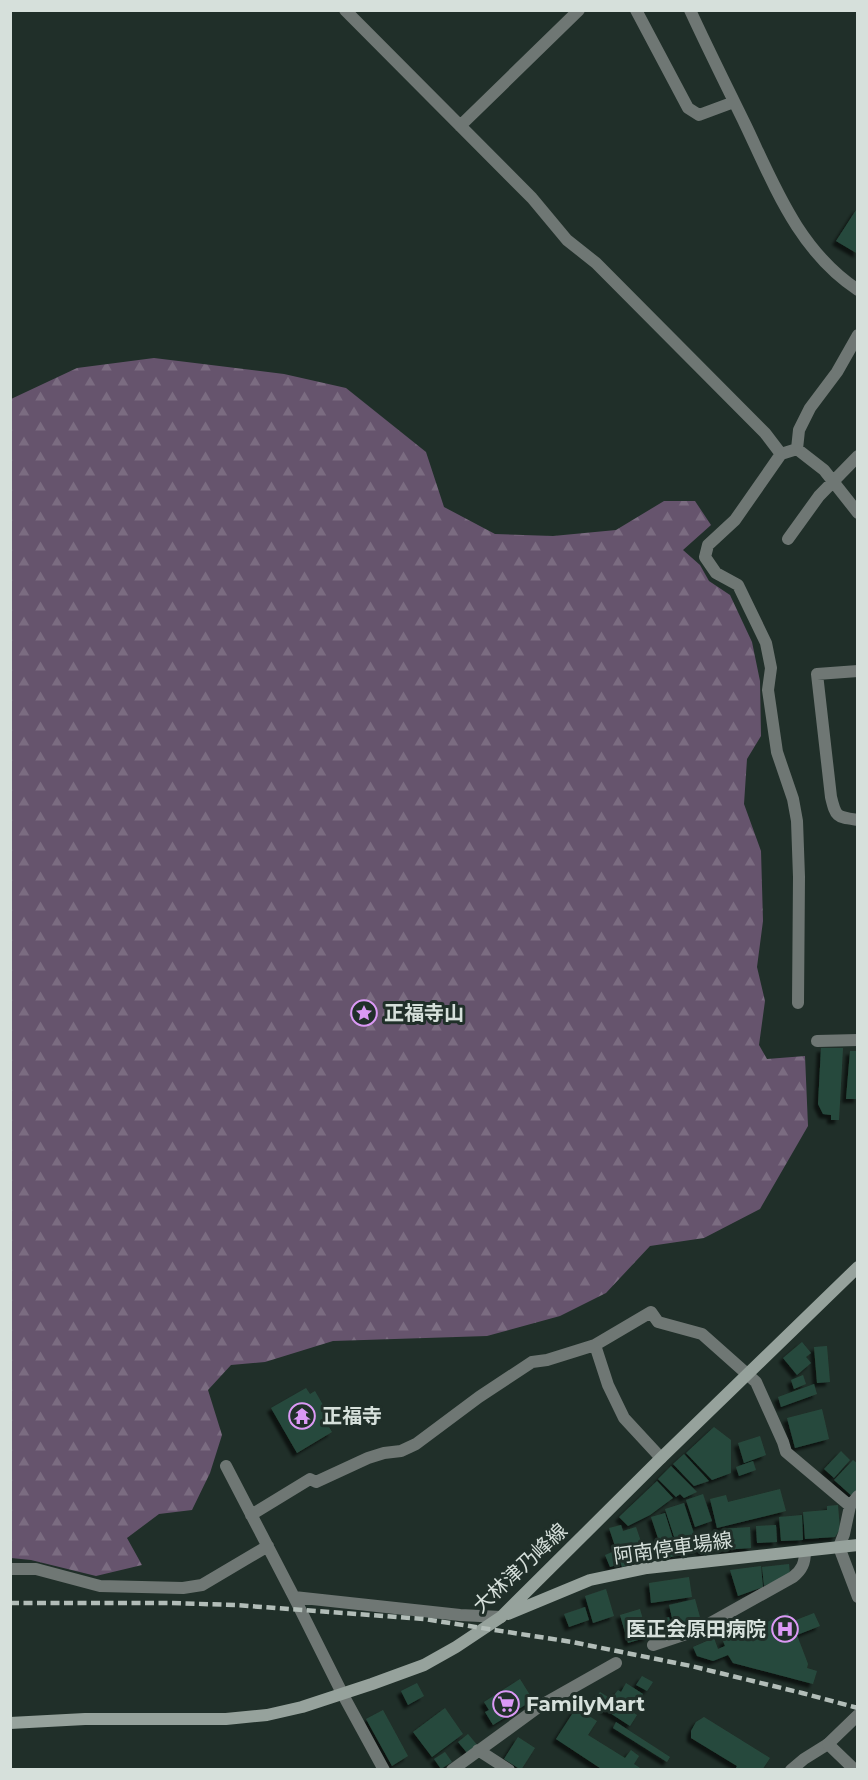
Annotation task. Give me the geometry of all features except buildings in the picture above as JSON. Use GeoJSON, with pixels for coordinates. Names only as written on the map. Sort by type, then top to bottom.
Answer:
{"type":"FeatureCollection","features":[{"type":"Feature","properties":{"kind":"main road","name":"大林津乃峰線"},"geometry":{"type":"LineString","coordinates":[[10,1723],[85,1719],[226,1719],[267,1715],[302,1707],[424,1665],[501,1617],[858,1267]]}},
{"type":"Feature","properties":{"kind":"main road","name":"阿南停車場線"},"geometry":{"type":"LineString","coordinates":[[501,1617],[590,1580],[636,1570],[858,1545]]}},
{"type":"Feature","properties":{"kind":"street"},"geometry":{"type":"LineString","coordinates":[[345,10],[532,198],[567,240],[596,263],[765,433],[781,454]]}},
{"type":"Feature","properties":{"kind":"street"},"geometry":{"type":"LineString","coordinates":[[460,126],[579,10]]}},
{"type":"Feature","properties":{"kind":"street"},"geometry":{"type":"LineString","coordinates":[[636,10],[688,108],[699,115],[734,102]]}},
{"type":"Feature","properties":{"kind":"street"},"geometry":{"type":"LineString","coordinates":[[690,10],[777,192],[798,230],[823,261],[845,282],[858,290]]}},
{"type":"Feature","properties":{"kind":"street"},"geometry":{"type":"LineString","coordinates":[[797,449],[800,430],[810,408],[837,372],[858,335]]}},
{"type":"Feature","properties":{"kind":"street"},"geometry":{"type":"LineString","coordinates":[[797,449],[781,454],[735,520],[708,545],[705,557],[716,573],[738,585],[766,643],[771,668],[768,690],[777,752],[793,799],[796,821],[799,877],[798,1003]]}},
{"type":"Feature","properties":{"kind":"street"},"geometry":{"type":"LineString","coordinates":[[797,449],[824,470],[858,513]]}},
{"type":"Feature","properties":{"kind":"street"},"geometry":{"type":"LineString","coordinates":[[788,539],[819,496],[858,456]]}},
{"type":"Feature","properties":{"kind":"street"},"geometry":{"type":"LineString","coordinates":[[858,671],[817,674],[835,814],[858,820]]}},
{"type":"Feature","properties":{"kind":"street"},"geometry":{"type":"LineString","coordinates":[[817,1041],[858,1040]]}},
{"type":"Feature","properties":{"kind":"street"},"geometry":{"type":"LineString","coordinates":[[251,1515],[310,1479],[316,1482],[368,1458],[401,1451],[416,1444],[532,1362],[547,1360],[595,1345],[651,1312],[658,1322],[702,1334],[756,1382],[786,1452],[854,1501],[839,1547],[858,1597]]}},
{"type":"Feature","properties":{"kind":"street"},"geometry":{"type":"LineString","coordinates":[[595,1345],[608,1385],[624,1418],[662,1458]]}},
{"type":"Feature","properties":{"kind":"street"},"geometry":{"type":"LineString","coordinates":[[226,1466],[384,1770]]}},
{"type":"Feature","properties":{"kind":"street"},"geometry":{"type":"LineString","coordinates":[[10,1569],[36,1569],[100,1586],[183,1588],[201,1585],[268,1546]]}},
{"type":"Feature","properties":{"kind":"street"},"geometry":{"type":"LineString","coordinates":[[653,1644],[698,1630],[793,1578],[802,1570],[805,1551]]}},
{"type":"Feature","properties":{"kind":"street"},"geometry":{"type":"LineString","coordinates":[[294,1597],[460,1615],[501,1617]]}},
{"type":"Feature","properties":{"kind":"street"},"geometry":{"type":"LineString","coordinates":[[452,1770],[540,1706],[616,1663]]}},
{"type":"Feature","properties":{"kind":"street"},"geometry":{"type":"LineString","coordinates":[[790,1770],[828,1744],[858,1715]]}},
{"type":"Feature","properties":{"kind":"street"},"geometry":{"type":"LineString","coordinates":[[828,1744],[855,1770]]}},
{"type":"Feature","properties":{"kind":"street"},"geometry":{"type":"LineString","coordinates":[[478,1750],[509,1770]]}},
{"type":"Feature","properties":{"kind":"green space"},"geometry":{"type":"Polygon","coordinates":[[[154,358],[284,374],[346,388],[426,452],[444,507],[495,534],[553,536],[616,530],[664,501],[695,501],[711,525],[683,550],[700,565],[709,581],[730,595],[752,642],[760,681],[761,736],[747,759],[744,804],[761,851],[763,921],[757,967],[765,1001],[759,1045],[767,1059],[805,1056],[808,1126],[760,1209],[704,1238],[650,1246],[606,1293],[560,1316],[487,1336],[333,1341],[265,1362],[231,1365],[208,1390],[222,1435],[210,1473],[192,1510],[159,1514],[127,1538],[142,1565],[96,1576],[31,1560],[11,1558],[11,399],[77,368],[154,358]]]}},
{"type":"Feature","properties":{"kind":"railway"},"geometry":{"type":"LineString","coordinates":[[10,1603],[235,1605],[424,1619],[572,1642],[691,1666],[858,1708]]}},
{"type":"Feature","properties":{"kind":"place","name":"正福寺山"},"geometry":{"type":"Point","coordinates":[364,1013]}},
{"type":"Feature","properties":{"kind":"place","name":"正福寺"},"geometry":{"type":"Point","coordinates":[302,1416]}},
{"type":"Feature","properties":{"kind":"place","name":"医正会原田病院"},"geometry":{"type":"Point","coordinates":[785,1629]}},
{"type":"Feature","properties":{"kind":"place","name":"FamilyMart"},"geometry":{"type":"Point","coordinates":[506,1704]}}]}
